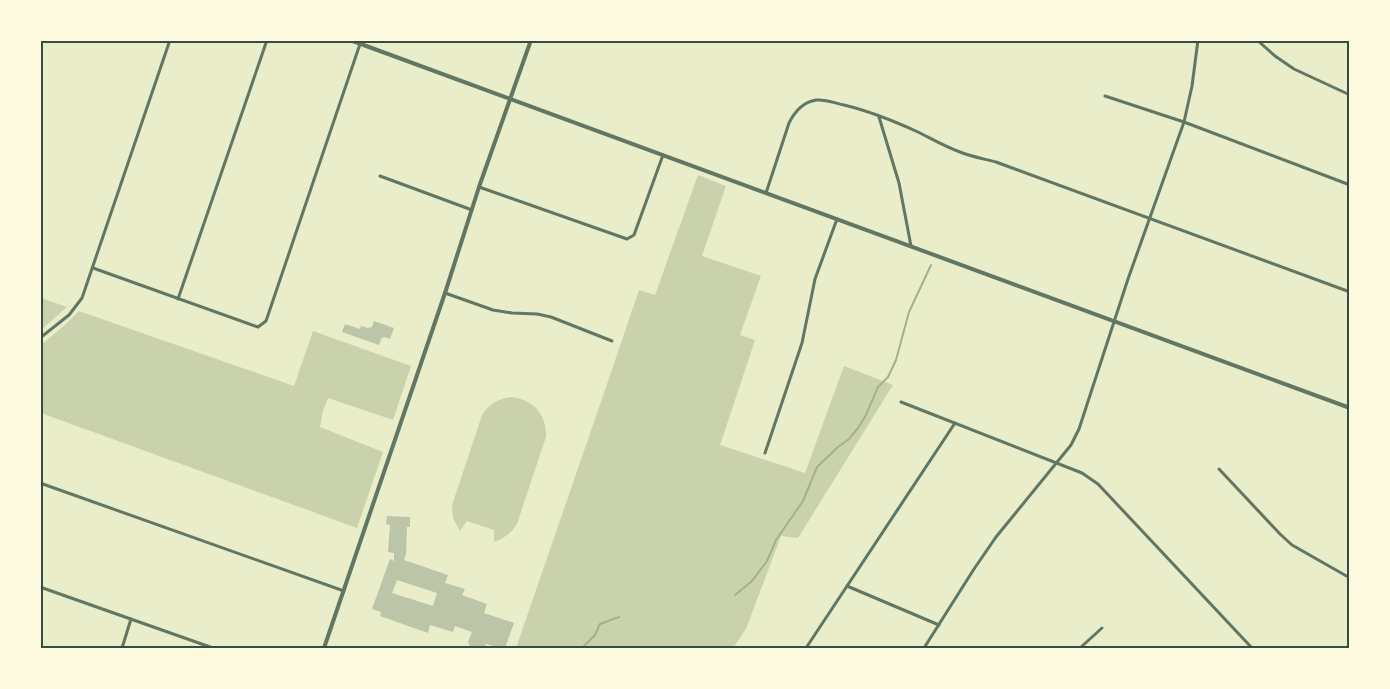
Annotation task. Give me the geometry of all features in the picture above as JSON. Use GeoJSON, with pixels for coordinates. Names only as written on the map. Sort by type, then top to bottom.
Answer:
{"type":"FeatureCollection","features":[{"type":"Feature","properties":{"kind":"street"},"geometry":{"type":"LineString","coordinates":[[40,338],[69,315],[82,298],[170,40]]}},
{"type":"Feature","properties":{"kind":"street"},"geometry":{"type":"LineString","coordinates":[[178,299],[267,40]]}},
{"type":"Feature","properties":{"kind":"street"},"geometry":{"type":"LineString","coordinates":[[350,40],[1350,408]]}},
{"type":"Feature","properties":{"kind":"street"},"geometry":{"type":"LineString","coordinates":[[324,648],[479,187],[531,40]]}},
{"type":"Feature","properties":{"kind":"street"},"geometry":{"type":"LineString","coordinates":[[924,648],[996,537],[1071,445],[1079,429],[1114,321],[1184,122],[1192,86],[1198,40]]}},
{"type":"Feature","properties":{"kind":"street"},"geometry":{"type":"LineString","coordinates":[[1257,40],[1294,69],[1350,95]]}},
{"type":"Feature","properties":{"kind":"street"},"geometry":{"type":"LineString","coordinates":[[93,268],[258,327],[263,325],[360,44]]}},
{"type":"Feature","properties":{"kind":"street"},"geometry":{"type":"LineString","coordinates":[[1105,96],[1184,122],[1350,185]]}},
{"type":"Feature","properties":{"kind":"street"},"geometry":{"type":"LineString","coordinates":[[766,193],[793,115],[806,103],[823,100],[879,116],[961,152],[996,162],[1350,292]]}},
{"type":"Feature","properties":{"kind":"street"},"geometry":{"type":"LineString","coordinates":[[879,116],[899,183],[910,246]]}},
{"type":"Feature","properties":{"kind":"street"},"geometry":{"type":"LineString","coordinates":[[479,187],[627,239],[634,235],[663,155]]}},
{"type":"Feature","properties":{"kind":"street"},"geometry":{"type":"LineString","coordinates":[[380,176],[472,210]]}},
{"type":"Feature","properties":{"kind":"street"},"geometry":{"type":"LineString","coordinates":[[765,453],[802,343],[815,279],[837,219]]}},
{"type":"Feature","properties":{"kind":"street"},"geometry":{"type":"LineString","coordinates":[[445,293],[493,310],[551,317],[612,341]]}},
{"type":"Feature","properties":{"kind":"street"},"geometry":{"type":"LineString","coordinates":[[901,402],[1057,462],[1082,473],[1098,484],[1252,648]]}},
{"type":"Feature","properties":{"kind":"street"},"geometry":{"type":"LineString","coordinates":[[806,648],[955,423]]}},
{"type":"Feature","properties":{"kind":"street"},"geometry":{"type":"LineString","coordinates":[[1219,469],[1292,545],[1350,578]]}},
{"type":"Feature","properties":{"kind":"street"},"geometry":{"type":"LineString","coordinates":[[40,483],[344,591]]}},
{"type":"Feature","properties":{"kind":"street"},"geometry":{"type":"LineString","coordinates":[[847,586],[939,625]]}},
{"type":"Feature","properties":{"kind":"street"},"geometry":{"type":"LineString","coordinates":[[40,587],[213,648]]}},
{"type":"Feature","properties":{"kind":"street"},"geometry":{"type":"LineString","coordinates":[[122,648],[131,619]]}},
{"type":"Feature","properties":{"kind":"street"},"geometry":{"type":"LineString","coordinates":[[1083,648],[1102,628]]}},
{"type":"Feature","properties":{"kind":"green space"},"geometry":{"type":"Polygon","coordinates":[[[698,175],[726,186],[702,256],[761,276],[740,335],[755,340],[720,445],[805,473],[844,366],[893,385],[798,538],[781,536],[746,629],[733,648],[516,648],[639,290],[655,295],[698,175]]]}},
{"type":"Feature","properties":{"kind":"green space"},"geometry":{"type":"Polygon","coordinates":[[[40,298],[67,307],[41,330],[40,298]]]}},
{"type":"Feature","properties":{"kind":"green space"},"geometry":{"type":"Polygon","coordinates":[[[79,311],[294,386],[313,331],[411,366],[393,420],[328,398],[323,411],[320,427],[383,452],[357,528],[41,413],[41,345],[79,311]]]}},
{"type":"Feature","properties":{"kind":"green space"},"geometry":{"type":"Polygon","coordinates":[[[512,397],[527,401],[538,410],[544,422],[546,437],[517,524],[507,535],[494,542],[494,530],[467,521],[460,531],[453,518],[452,505],[482,415],[495,402],[512,397]]]}},
{"type":"Feature","properties":{"kind":"building"},"geometry":{"type":"Polygon","coordinates":[[[374,321],[394,328],[390,339],[384,337],[379,345],[342,332],[345,324],[360,329],[361,326],[372,327],[374,321]]]}},
{"type":"Feature","properties":{"kind":"building"},"geometry":{"type":"Polygon","coordinates":[[[387,516],[410,517],[404,560],[448,575],[445,583],[465,589],[462,595],[487,604],[484,613],[514,623],[505,648],[486,644],[484,648],[471,648],[468,642],[472,632],[455,626],[453,632],[430,625],[428,633],[380,616],[381,612],[372,609],[390,559],[394,561],[394,553],[388,552],[390,525],[386,524],[387,516]],[[397,580],[392,593],[433,606],[437,593],[397,580]]]}},
{"type":"Feature","properties":{"kind":"waterway"},"geometry":{"type":"LineString","coordinates":[[735,595],[752,581],[767,561],[776,540],[803,501],[817,467],[849,439],[866,415],[878,387],[888,377],[896,360],[909,312],[931,265]]}},
{"type":"Feature","properties":{"kind":"waterway"},"geometry":{"type":"LineString","coordinates":[[582,648],[595,635],[600,624],[619,617]]}}]}
